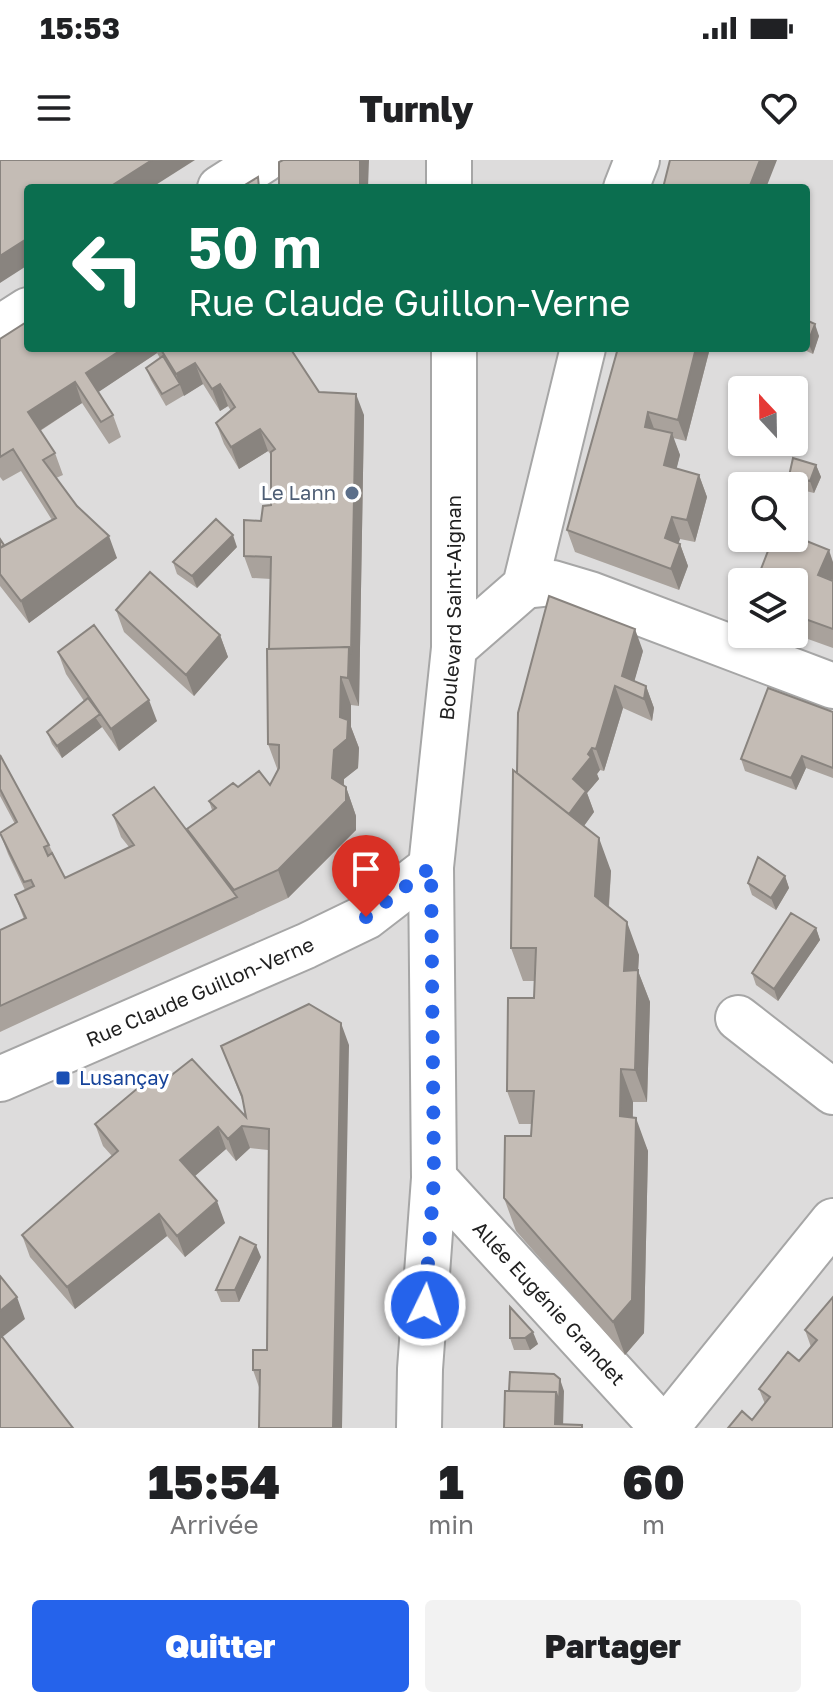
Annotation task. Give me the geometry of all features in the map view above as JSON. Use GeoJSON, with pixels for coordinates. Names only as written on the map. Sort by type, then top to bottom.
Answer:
{"type":"FeatureCollection","features":[{"type":"Feature","properties":{"kind":"street"},"geometry":{"type":"LineString","coordinates":[[226,184],[264,160]]}},
{"type":"Feature","properties":{"kind":"street"},"geometry":{"type":"LineString","coordinates":[[449,160],[449,184]]}},
{"type":"Feature","properties":{"kind":"street"},"geometry":{"type":"LineString","coordinates":[[628,184],[637,160]]}},
{"type":"Feature","properties":{"kind":"street"},"geometry":{"type":"LineString","coordinates":[[0,328],[24,313]]}},
{"type":"Feature","properties":{"kind":"street","name":"Boulevard Saint-Aignan"},"geometry":{"type":"LineString","coordinates":[[419,1428],[420,1369],[434,1178],[431,867],[454,648],[454,352]]}},
{"type":"Feature","properties":{"kind":"street"},"geometry":{"type":"LineString","coordinates":[[525,586],[582,352]]}},
{"type":"Feature","properties":{"kind":"street"},"geometry":{"type":"LineString","coordinates":[[454,648],[525,586],[553,583],[590,594],[833,686]]}},
{"type":"Feature","properties":{"kind":"street","name":"Rue Claude Guillon-Verne"},"geometry":{"type":"LineString","coordinates":[[0,1079],[366,917],[431,867]]}},
{"type":"Feature","properties":{"kind":"street"},"geometry":{"type":"LineString","coordinates":[[738,1018],[833,1092]]}},
{"type":"Feature","properties":{"kind":"street","name":"Allée Eugénie Grandet"},"geometry":{"type":"LineString","coordinates":[[434,1178],[665,1428],[833,1221]]}},
{"type":"Feature","properties":{"kind":"shaded area"},"geometry":{"type":"Polygon","coordinates":[[[0,160],[833,160],[833,1428],[0,1428],[0,160]]]}},
{"type":"Feature","properties":{"kind":"building"},"geometry":{"type":"Polygon","coordinates":[[[0,160],[152,160],[114,184],[24,184],[24,241],[0,256],[0,160]]]}},
{"type":"Feature","properties":{"kind":"building"},"geometry":{"type":"Polygon","coordinates":[[[360,160],[360,184],[279,184],[279,162],[360,160]]]}},
{"type":"Feature","properties":{"kind":"building"},"geometry":{"type":"Polygon","coordinates":[[[670,160],[760,160],[751,184],[664,184],[670,160]]]}},
{"type":"Feature","properties":{"kind":"building"},"geometry":{"type":"Polygon","coordinates":[[[258,177],[259,184],[247,184],[258,177]]]}},
{"type":"Feature","properties":{"kind":"building"},"geometry":{"type":"Polygon","coordinates":[[[24,324],[24,352],[118,352],[86,373],[113,415],[101,422],[75,382],[28,412],[55,453],[43,460],[77,506],[109,536],[21,601],[0,574],[0,548],[56,518],[13,449],[0,457],[0,339],[24,324]]]}},
{"type":"Feature","properties":{"kind":"building"},"geometry":{"type":"Polygon","coordinates":[[[162,352],[293,352],[319,392],[356,394],[351,654],[349,647],[269,649],[271,557],[244,556],[244,520],[261,521],[263,506],[271,505],[271,452],[275,449],[260,429],[231,447],[216,423],[235,407],[220,384],[212,389],[195,363],[176,374],[162,352]]]}},
{"type":"Feature","properties":{"kind":"building"},"geometry":{"type":"Polygon","coordinates":[[[617,352],[695,352],[678,420],[648,412],[645,427],[672,433],[664,465],[699,475],[687,520],[672,517],[665,538],[680,544],[671,569],[567,530],[617,352]]]}},
{"type":"Feature","properties":{"kind":"building"},"geometry":{"type":"Polygon","coordinates":[[[163,356],[180,384],[162,394],[146,368],[163,356]]]}},
{"type":"Feature","properties":{"kind":"building"},"geometry":{"type":"Polygon","coordinates":[[[793,458],[816,465],[810,481],[808,472],[790,472],[793,458]]]}},
{"type":"Feature","properties":{"kind":"building"},"geometry":{"type":"Polygon","coordinates":[[[216,519],[233,535],[192,576],[173,562],[216,519]]]}},
{"type":"Feature","properties":{"kind":"building"},"geometry":{"type":"Polygon","coordinates":[[[808,542],[829,550],[818,575],[833,581],[833,629],[808,620],[808,568],[761,568],[768,552],[808,552],[808,542]]]}},
{"type":"Feature","properties":{"kind":"building"},"geometry":{"type":"Polygon","coordinates":[[[150,572],[220,635],[186,675],[116,610],[150,572]]]}},
{"type":"Feature","properties":{"kind":"building"},"geometry":{"type":"Polygon","coordinates":[[[549,596],[635,629],[622,676],[646,686],[644,699],[615,686],[596,749],[592,748],[588,754],[591,757],[573,779],[586,791],[569,814],[517,773],[518,713],[549,596]]]}},
{"type":"Feature","properties":{"kind":"building"},"geometry":{"type":"Polygon","coordinates":[[[94,625],[149,700],[111,729],[58,652],[94,625]]]}},
{"type":"Feature","properties":{"kind":"building"},"geometry":{"type":"Polygon","coordinates":[[[349,647],[348,678],[341,677],[340,717],[348,720],[347,739],[334,750],[332,778],[346,787],[346,801],[278,870],[234,890],[187,829],[216,808],[209,801],[233,783],[238,787],[259,771],[270,785],[279,768],[279,745],[268,744],[267,649],[349,647]]]}},
{"type":"Feature","properties":{"kind":"building"},"geometry":{"type":"Polygon","coordinates":[[[768,688],[833,712],[833,768],[802,756],[791,778],[741,759],[768,688]]]}},
{"type":"Feature","properties":{"kind":"building"},"geometry":{"type":"Polygon","coordinates":[[[88,698],[100,714],[57,746],[47,732],[88,698]]]}},
{"type":"Feature","properties":{"kind":"building"},"geometry":{"type":"Polygon","coordinates":[[[0,755],[49,845],[44,847],[48,856],[52,853],[65,878],[134,845],[113,815],[154,787],[237,897],[0,1006],[0,930],[26,918],[15,895],[34,886],[31,880],[24,882],[0,833],[17,822],[0,789],[0,755]]]}},
{"type":"Feature","properties":{"kind":"building"},"geometry":{"type":"Polygon","coordinates":[[[513,770],[599,838],[595,896],[627,922],[624,971],[638,970],[635,1070],[621,1069],[620,1116],[636,1118],[632,1300],[613,1322],[504,1198],[505,1136],[531,1136],[534,1091],[507,1091],[508,998],[534,998],[536,948],[511,948],[513,770]]]}},
{"type":"Feature","properties":{"kind":"building"},"geometry":{"type":"Polygon","coordinates":[[[758,857],[785,876],[771,898],[748,883],[758,857]]]}},
{"type":"Feature","properties":{"kind":"building"},"geometry":{"type":"Polygon","coordinates":[[[791,913],[816,928],[774,989],[752,973],[791,913]]]}},
{"type":"Feature","properties":{"kind":"building"},"geometry":{"type":"Polygon","coordinates":[[[309,1004],[341,1023],[333,1428],[259,1428],[260,1370],[253,1370],[253,1350],[267,1350],[269,1129],[242,1126],[228,1139],[218,1127],[180,1160],[217,1201],[177,1236],[159,1214],[67,1287],[22,1235],[118,1151],[95,1124],[151,1077],[159,1085],[192,1059],[246,1117],[242,1096],[221,1046],[309,1004]]]}},
{"type":"Feature","properties":{"kind":"building"},"geometry":{"type":"Polygon","coordinates":[[[240,1237],[256,1245],[235,1290],[216,1290],[240,1237]]]}},
{"type":"Feature","properties":{"kind":"building"},"geometry":{"type":"Polygon","coordinates":[[[0,1276],[17,1297],[0,1311],[0,1276]]]}},
{"type":"Feature","properties":{"kind":"building"},"geometry":{"type":"Polygon","coordinates":[[[833,1297],[833,1428],[728,1428],[742,1411],[752,1420],[770,1397],[759,1389],[788,1352],[799,1361],[817,1340],[805,1330],[833,1297]]]}},
{"type":"Feature","properties":{"kind":"building"},"geometry":{"type":"Polygon","coordinates":[[[510,1307],[533,1332],[525,1338],[510,1338],[510,1307]]]}},
{"type":"Feature","properties":{"kind":"building"},"geometry":{"type":"Polygon","coordinates":[[[0,1334],[73,1428],[0,1428],[0,1334]]]}},
{"type":"Feature","properties":{"kind":"building"},"geometry":{"type":"Polygon","coordinates":[[[510,1372],[554,1374],[560,1379],[559,1402],[556,1392],[509,1391],[510,1372]]]}},
{"type":"Feature","properties":{"kind":"building"},"geometry":{"type":"Polygon","coordinates":[[[505,1391],[556,1392],[555,1424],[582,1425],[582,1428],[504,1428],[505,1391]]]}},
{"type":"Feature","properties":{"kind":"place","name":"Le Lann"},"geometry":{"type":"Point","coordinates":[352,493]}},
{"type":"Feature","properties":{"kind":"place","name":"Lusançay"},"geometry":{"type":"Point","coordinates":[63,1078]}},
{"type":"Feature","properties":{"kind":"route"},"geometry":{"type":"LineString","coordinates":[[366,917],[431,867],[434,1178],[425,1305]]}}]}
